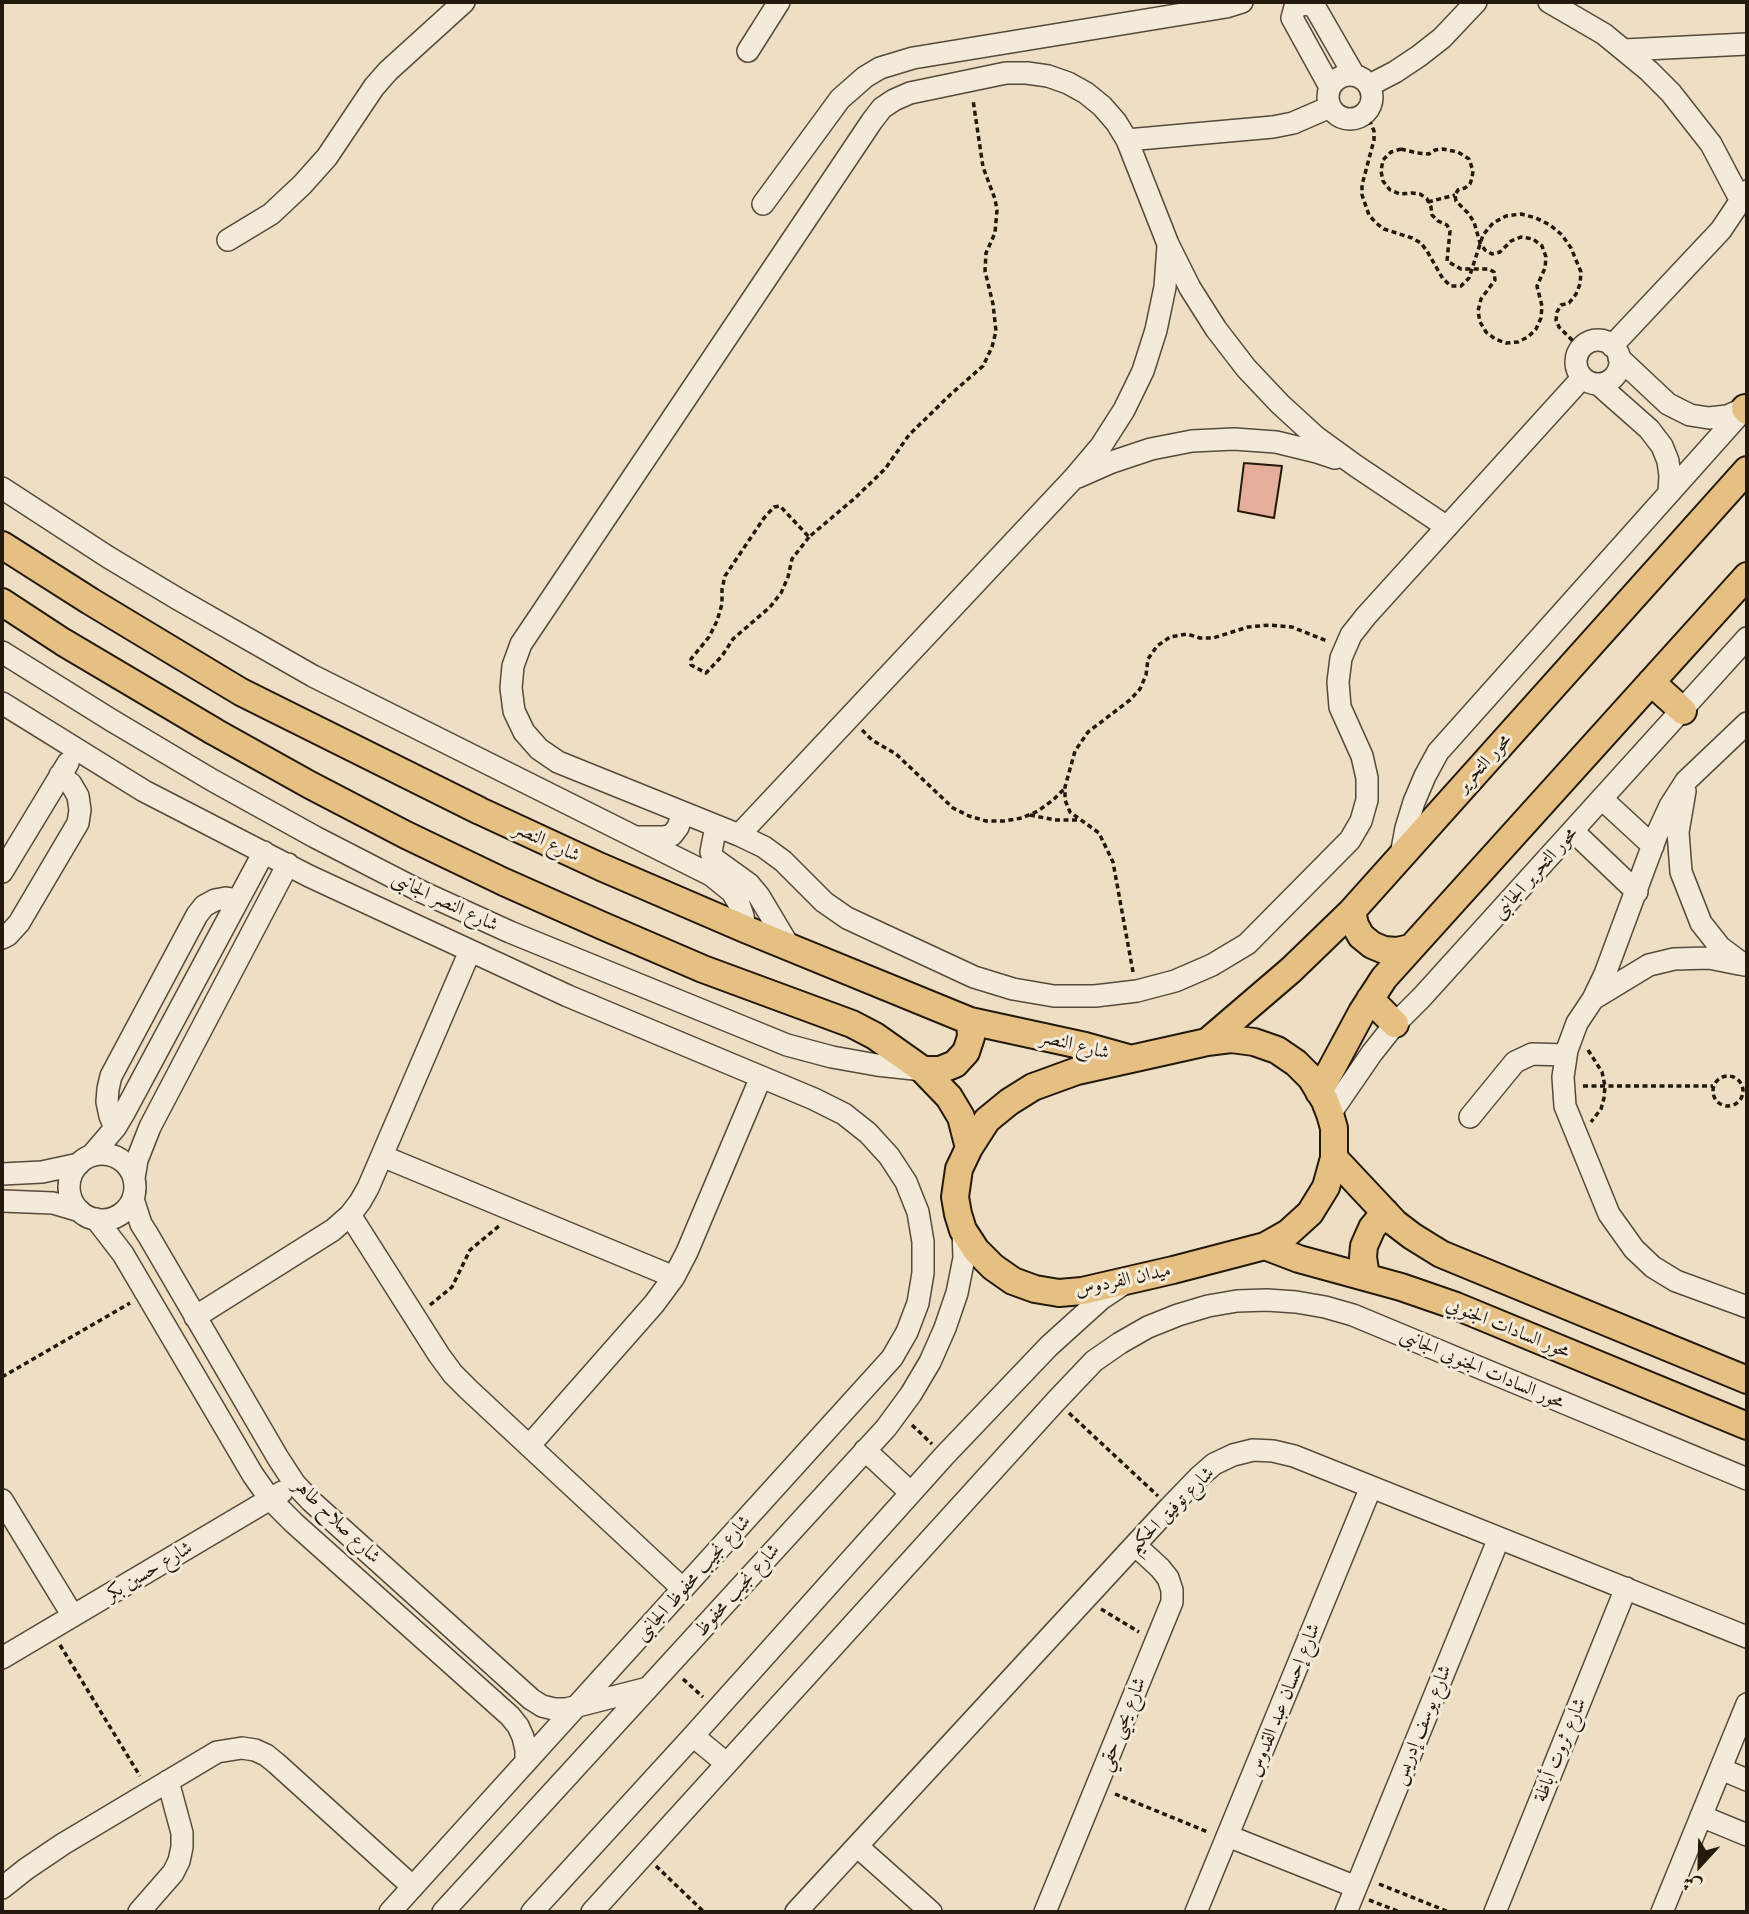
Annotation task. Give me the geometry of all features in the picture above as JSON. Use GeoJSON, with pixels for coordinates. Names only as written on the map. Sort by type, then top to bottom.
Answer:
{"type":"FeatureCollection","features":[{"type":"Feature","properties":{"kind":"main road","name":"محور التحرير"},"geometry":{"type":"LineString","coordinates":[[1207,1042],[1291,970],[1352,911],[1747,470]]}},
{"type":"Feature","properties":{"kind":"main road","name":"شارع النصر"},"geometry":{"type":"LineString","coordinates":[[2,545],[89,601],[242,692],[480,811],[601,867],[970,1021],[1128,1058]]}},
{"type":"Feature","properties":{"kind":"main road"},"geometry":{"type":"LineString","coordinates":[[1325,1103],[1370,999],[1384,978],[1747,576]]}},
{"type":"Feature","properties":{"kind":"main road"},"geometry":{"type":"LineString","coordinates":[[2,602],[215,733],[406,835],[504,882],[703,969],[852,1024],[875,1036],[923,1070],[949,1097],[961,1117],[969,1148]]}},
{"type":"Feature","properties":{"kind":"main road"},"geometry":{"type":"LineString","coordinates":[[1651,682],[1683,711]]}},
{"type":"Feature","properties":{"kind":"main road"},"geometry":{"type":"LineString","coordinates":[[1352,911],[1361,936],[1372,945],[1384,950],[1410,948]]}},
{"type":"Feature","properties":{"kind":"main road"},"geometry":{"type":"LineString","coordinates":[[1370,999],[1395,1024]]}},
{"type":"Feature","properties":{"kind":"main road"},"geometry":{"type":"LineString","coordinates":[[923,1070],[940,1070],[954,1064],[966,1052],[971,1037],[970,1021]]}},
{"type":"Feature","properties":{"kind":"main road","name":"ميدان الفردوس"},"geometry":{"type":"LineString","coordinates":[[1231,1039],[1254,1042],[1297,1063],[1311,1078],[1325,1103],[1334,1128],[1334,1158],[1326,1187],[1310,1213],[1289,1233],[1265,1246],[1083,1291],[1059,1293],[1035,1289],[1013,1281],[993,1268],[976,1250],[963,1230],[955,1197],[959,1169],[987,1120],[1033,1087],[1077,1071],[1207,1042],[1231,1039]]}},
{"type":"Feature","properties":{"kind":"main road"},"geometry":{"type":"LineString","coordinates":[[1334,1158],[1385,1212],[1412,1236],[1441,1254],[1747,1380]]}},
{"type":"Feature","properties":{"kind":"main road"},"geometry":{"type":"LineString","coordinates":[[1366,1276],[1364,1246],[1371,1228],[1385,1212]]}},
{"type":"Feature","properties":{"kind":"main road","name":"محور السادات الجنوبي"},"geometry":{"type":"LineString","coordinates":[[1265,1246],[1456,1306],[1747,1426]]}},
{"type":"Feature","properties":{"kind":"street"},"geometry":{"type":"LineString","coordinates":[[228,240],[271,214],[302,185],[327,157],[374,87],[388,71],[464,2]]}},
{"type":"Feature","properties":{"kind":"street"},"geometry":{"type":"LineString","coordinates":[[748,51],[779,2]]}},
{"type":"Feature","properties":{"kind":"street"},"geometry":{"type":"LineString","coordinates":[[763,204],[840,99],[880,68],[913,58],[1226,7],[1242,2]]}},
{"type":"Feature","properties":{"kind":"street"},"geometry":{"type":"LineString","coordinates":[[1127,139],[1273,127],[1312,116],[1330,97],[1340,77],[1347,75],[1362,80],[1395,72],[1442,38],[1476,2]]}},
{"type":"Feature","properties":{"kind":"street"},"geometry":{"type":"LineString","coordinates":[[1549,2],[1604,34],[1649,71],[1692,118],[1744,196],[1721,230],[1615,352]]}},
{"type":"Feature","properties":{"kind":"street"},"geometry":{"type":"LineString","coordinates":[[1300,4],[1312,5],[1316,9],[1362,80],[1372,100],[1371,107],[1354,119],[1340,117],[1292,18],[1295,7],[1300,4]]}},
{"type":"Feature","properties":{"kind":"street"},"geometry":{"type":"LineString","coordinates":[[1624,50],[1747,44]]}},
{"type":"Feature","properties":{"kind":"street"},"geometry":{"type":"LineString","coordinates":[[1447,527],[1316,437],[1246,368],[1216,329],[1190,288],[1168,244],[1127,139],[1102,106],[1068,83],[1048,76],[1006,74],[910,93],[882,108],[521,644],[513,666],[510,688],[514,711],[524,732],[539,749],[558,762],[764,847],[783,861],[824,902],[847,918],[974,978],[1013,989],[1054,996],[1095,996],[1137,991],[1175,981],[1247,944],[1350,840],[1361,821],[1367,800],[1367,778],[1362,756],[1340,706],[1338,682],[1341,658],[1351,635],[1447,527],[1590,381],[1612,379],[1619,366],[1615,352]]}},
{"type":"Feature","properties":{"kind":"street"},"geometry":{"type":"LineString","coordinates":[[739,835],[1101,446],[1124,410],[1143,371],[1158,319],[1168,244]]}},
{"type":"Feature","properties":{"kind":"street"},"geometry":{"type":"LineString","coordinates":[[1669,492],[1669,469],[1662,446],[1649,429],[1576,367],[1576,359],[1581,349],[1590,342],[1605,342],[1668,404],[1690,415],[1709,418],[1727,416],[1746,408]]}},
{"type":"Feature","properties":{"kind":"street"},"geometry":{"type":"LineString","coordinates":[[1401,855],[1414,802],[1424,776],[1438,752],[1746,408]]}},
{"type":"Feature","properties":{"kind":"street"},"geometry":{"type":"LineString","coordinates":[[1073,479],[1151,449],[1192,441],[1234,439],[1289,445],[1356,466]]}},
{"type":"Feature","properties":{"kind":"street"},"geometry":{"type":"LineString","coordinates":[[2,488],[108,557],[245,638],[383,712],[711,875],[722,883],[738,904],[745,929]]}},
{"type":"Feature","properties":{"kind":"street","name":"محور التحرير الجانبى"},"geometry":{"type":"LineString","coordinates":[[1325,1103],[1747,638]]}},
{"type":"Feature","properties":{"kind":"street","name":"شارع النصر الجانبى"},"geometry":{"type":"LineString","coordinates":[[2,652],[111,720],[315,838],[442,901],[591,966],[787,1045],[855,1061],[923,1070]]}},
{"type":"Feature","properties":{"kind":"street","name":"شارع نجيب محفوظ الجانبى"},"geometry":{"type":"LineString","coordinates":[[2,703],[144,791],[288,864],[568,996],[844,1114],[868,1133],[890,1156],[906,1182],[918,1212],[923,1242],[918,1303],[907,1332],[892,1358],[390,1912]]}},
{"type":"Feature","properties":{"kind":"street"},"geometry":{"type":"LineString","coordinates":[[1746,725],[1686,780],[1670,806],[1618,943],[1593,999],[1577,1023],[1566,1055],[1563,1077],[1565,1106],[1609,1214],[1634,1249],[1653,1267],[1676,1281],[1747,1307]]}},
{"type":"Feature","properties":{"kind":"street"},"geometry":{"type":"LineString","coordinates":[[2,872],[76,750]]}},
{"type":"Feature","properties":{"kind":"street"},"geometry":{"type":"LineString","coordinates":[[2,938],[19,923],[78,823],[78,796],[71,784],[60,775]]}},
{"type":"Feature","properties":{"kind":"street"},"geometry":{"type":"LineString","coordinates":[[1681,872],[1678,832],[1686,780]]}},
{"type":"Feature","properties":{"kind":"street"},"geometry":{"type":"LineString","coordinates":[[1602,799],[1650,855],[1675,864],[1681,872],[1701,923],[1720,947],[1746,966]]}},
{"type":"Feature","properties":{"kind":"street"},"geometry":{"type":"LineString","coordinates":[[633,836],[672,835],[683,813]]}},
{"type":"Feature","properties":{"kind":"street"},"geometry":{"type":"LineString","coordinates":[[716,826],[711,852],[713,858],[749,884],[790,948]]}},
{"type":"Feature","properties":{"kind":"street"},"geometry":{"type":"LineString","coordinates":[[1573,831],[1637,892]]}},
{"type":"Feature","properties":{"kind":"street"},"geometry":{"type":"LineString","coordinates":[[88,1215],[71,1196],[74,1171],[116,1128],[264,852]]}},
{"type":"Feature","properties":{"kind":"street"},"geometry":{"type":"LineString","coordinates":[[2,1201],[53,1203],[88,1215],[114,1218],[129,1207],[137,1160],[150,1127],[288,864]]}},
{"type":"Feature","properties":{"kind":"street"},"geometry":{"type":"LineString","coordinates":[[116,1128],[107,1102],[111,1076],[197,915],[204,905],[215,900],[238,900]]}},
{"type":"Feature","properties":{"kind":"street"},"geometry":{"type":"LineString","coordinates":[[1593,999],[1649,965],[1689,952],[1698,939],[1701,923]]}},
{"type":"Feature","properties":{"kind":"street"},"geometry":{"type":"LineString","coordinates":[[1618,943],[1625,954],[1636,962],[1649,965]]}},
{"type":"Feature","properties":{"kind":"street"},"geometry":{"type":"LineString","coordinates":[[213,948],[238,960]]}},
{"type":"Feature","properties":{"kind":"street"},"geometry":{"type":"LineString","coordinates":[[195,1317],[333,1230],[351,1215],[368,1188],[470,951]]}},
{"type":"Feature","properties":{"kind":"street"},"geometry":{"type":"LineString","coordinates":[[1674,959],[1709,958],[1746,966]]}},
{"type":"Feature","properties":{"kind":"street"},"geometry":{"type":"LineString","coordinates":[[1470,1117],[1515,1062],[1532,1055],[1566,1055]]}},
{"type":"Feature","properties":{"kind":"street"},"geometry":{"type":"LineString","coordinates":[[529,1446],[654,1304],[674,1277],[761,1077]]}},
{"type":"Feature","properties":{"kind":"street"},"geometry":{"type":"LineString","coordinates":[[2,1174],[43,1172],[102,1154],[122,1161],[129,1168],[134,1188]]}},
{"type":"Feature","properties":{"kind":"street"},"geometry":{"type":"LineString","coordinates":[[382,1156],[674,1277]]}},
{"type":"Feature","properties":{"kind":"street","name":"شارع صلاح طاهر"},"geometry":{"type":"LineString","coordinates":[[134,1188],[142,1224],[278,1458],[295,1484],[311,1501],[542,1706],[566,1709],[648,1688]]}},
{"type":"Feature","properties":{"kind":"street","name":"شارع صلاح طاهر"},"geometry":{"type":"LineString","coordinates":[[88,1215],[124,1254],[247,1464],[271,1499],[294,1523],[510,1716],[523,1737],[526,1762]]}},
{"type":"Feature","properties":{"kind":"street"},"geometry":{"type":"LineString","coordinates":[[351,1215],[453,1374],[683,1589]]}},
{"type":"Feature","properties":{"kind":"street","name":"شارع نجيب محفوظ"},"geometry":{"type":"LineString","coordinates":[[443,1912],[898,1412],[930,1362],[945,1328],[957,1293],[964,1258],[963,1230]]}},
{"type":"Feature","properties":{"kind":"street"},"geometry":{"type":"LineString","coordinates":[[532,1912],[945,1455],[1071,1325],[1127,1281]]}},
{"type":"Feature","properties":{"kind":"street","name":"محور السادات الجنوبى الجانبى"},"geometry":{"type":"LineString","coordinates":[[1056,1401],[1094,1361],[1148,1327],[1208,1306],[1237,1301],[1286,1301],[1325,1307],[1353,1315],[1747,1479]]}},
{"type":"Feature","properties":{"kind":"street"},"geometry":{"type":"LineString","coordinates":[[592,1912],[1056,1401]]}},
{"type":"Feature","properties":{"kind":"street"},"geometry":{"type":"LineString","coordinates":[[865,1450],[911,1493]]}},
{"type":"Feature","properties":{"kind":"street","name":"شارع توفيق الحكيم"},"geometry":{"type":"LineString","coordinates":[[796,1912],[1170,1507],[1214,1464],[1233,1455],[1253,1450],[1294,1456],[1747,1637]]}},
{"type":"Feature","properties":{"kind":"street","name":"شارع حسين بكر"},"geometry":{"type":"LineString","coordinates":[[2,1658],[295,1484]]}},
{"type":"Feature","properties":{"kind":"street","name":"شارع إحسان عبد القدوس"},"geometry":{"type":"LineString","coordinates":[[1196,1912],[1371,1487]]}},
{"type":"Feature","properties":{"kind":"street"},"geometry":{"type":"LineString","coordinates":[[2,1500],[73,1616]]}},
{"type":"Feature","properties":{"kind":"street","name":"شارع يوسف إدريس"},"geometry":{"type":"LineString","coordinates":[[1354,1892],[1499,1538]]}},
{"type":"Feature","properties":{"kind":"street","name":"شارع يحيى حقي"},"geometry":{"type":"LineString","coordinates":[[1045,1912],[1172,1602],[1168,1578],[1135,1545]]}},
{"type":"Feature","properties":{"kind":"street","name":"شارع ثروت أباظة"},"geometry":{"type":"LineString","coordinates":[[1494,1912],[1626,1588]]}},
{"type":"Feature","properties":{"kind":"street"},"geometry":{"type":"LineString","coordinates":[[1662,1912],[1747,1704]]}},
{"type":"Feature","properties":{"kind":"street"},"geometry":{"type":"LineString","coordinates":[[693,1736],[726,1763]]}},
{"type":"Feature","properties":{"kind":"street"},"geometry":{"type":"LineString","coordinates":[[2,1888],[63,1843],[218,1752],[242,1748],[266,1755],[413,1887]]}},
{"type":"Feature","properties":{"kind":"street"},"geometry":{"type":"LineString","coordinates":[[1721,1769],[1747,1780]]}},
{"type":"Feature","properties":{"kind":"street"},"geometry":{"type":"LineString","coordinates":[[139,1912],[173,1873],[182,1847],[182,1833],[159,1787]]}},
{"type":"Feature","properties":{"kind":"street"},"geometry":{"type":"LineString","coordinates":[[1701,1816],[1747,1835]]}},
{"type":"Feature","properties":{"kind":"street"},"geometry":{"type":"LineString","coordinates":[[1227,1838],[1354,1892]]}},
{"type":"Feature","properties":{"kind":"street"},"geometry":{"type":"LineString","coordinates":[[857,1846],[931,1912]]}},
{"type":"Feature","properties":{"kind":"path"},"geometry":{"type":"LineString","coordinates":[[809,537],[780,506],[774,507],[725,576],[717,621],[709,637],[691,659],[691,665],[706,673],[733,639],[770,607],[781,593],[792,559],[809,537],[885,469],[909,435],[982,366],[992,348],[996,331],[995,319],[985,271],[986,253],[995,233],[997,211],[983,167],[971,81]]}},
{"type":"Feature","properties":{"kind":"path"},"geometry":{"type":"LineString","coordinates":[[1366,112],[1374,131],[1362,195],[1369,215],[1376,223],[1384,229],[1421,243],[1443,279],[1451,286],[1461,286],[1474,269],[1483,235],[1493,223],[1506,216],[1521,214],[1543,221],[1562,235],[1571,247],[1581,272],[1576,294],[1556,312],[1559,327],[1581,349]]}},
{"type":"Feature","properties":{"kind":"path"},"geometry":{"type":"LineString","coordinates":[[1401,149],[1429,154],[1443,149],[1464,154],[1472,164],[1472,178],[1465,188],[1458,190],[1456,201],[1474,222],[1485,250],[1492,254],[1500,252],[1511,241],[1521,237],[1533,239],[1542,246],[1546,257],[1545,268],[1537,286],[1542,306],[1541,318],[1528,337],[1518,342],[1506,343],[1486,332],[1480,322],[1478,310],[1481,299],[1495,280],[1495,275],[1489,269],[1461,269],[1447,261],[1450,231],[1447,225],[1432,215],[1428,202],[1420,194],[1400,194],[1390,190],[1383,181],[1383,160],[1391,152],[1401,149]]}},
{"type":"Feature","properties":{"kind":"path"},"geometry":{"type":"LineString","coordinates":[[1428,202],[1455,195]]}},
{"type":"Feature","properties":{"kind":"path"},"geometry":{"type":"LineString","coordinates":[[1137,991],[1113,862],[1099,833],[1070,812],[1065,800],[1065,787],[1075,751],[1088,732],[1130,701],[1140,689],[1146,675],[1148,659],[1157,646],[1170,637],[1187,634],[1213,639],[1248,627],[1270,625],[1292,627],[1345,649]]}},
{"type":"Feature","properties":{"kind":"path"},"geometry":{"type":"LineString","coordinates":[[849,718],[872,740],[896,754],[953,808],[969,816],[986,821],[1022,818],[1038,811],[1065,787]]}},
{"type":"Feature","properties":{"kind":"path"},"geometry":{"type":"LineString","coordinates":[[1029,814],[1055,820],[1080,820]]}},
{"type":"Feature","properties":{"kind":"path"},"geometry":{"type":"LineString","coordinates":[[1574,1031],[1602,1072],[1605,1086],[1601,1109],[1595,1119],[1577,1135]]}},
{"type":"Feature","properties":{"kind":"path"},"geometry":{"type":"LineString","coordinates":[[1730,1076],[1741,1083],[1744,1097],[1732,1106],[1719,1104],[1714,1099],[1713,1086],[1717,1080],[1730,1076]]}},
{"type":"Feature","properties":{"kind":"path"},"geometry":{"type":"LineString","coordinates":[[1564,1086],[1713,1086]]}},
{"type":"Feature","properties":{"kind":"path"},"geometry":{"type":"LineString","coordinates":[[414,1316],[452,1287],[470,1250],[496,1230],[509,1209]]}},
{"type":"Feature","properties":{"kind":"path"},"geometry":{"type":"LineString","coordinates":[[2,1377],[146,1294]]}},
{"type":"Feature","properties":{"kind":"path"},"geometry":{"type":"LineString","coordinates":[[1056,1401],[1170,1507]]}},
{"type":"Feature","properties":{"kind":"path"},"geometry":{"type":"LineString","coordinates":[[898,1412],[945,1455]]}},
{"type":"Feature","properties":{"kind":"path"},"geometry":{"type":"LineString","coordinates":[[1084,1600],[1156,1642]]}},
{"type":"Feature","properties":{"kind":"path"},"geometry":{"type":"LineString","coordinates":[[51,1629],[159,1787]]}},
{"type":"Feature","properties":{"kind":"path"},"geometry":{"type":"LineString","coordinates":[[668,1665],[716,1710]]}},
{"type":"Feature","properties":{"kind":"path"},"geometry":{"type":"LineString","coordinates":[[1097,1787],[1227,1838]]}},
{"type":"Feature","properties":{"kind":"path"},"geometry":{"type":"LineString","coordinates":[[645,1855],[704,1912]]}},
{"type":"Feature","properties":{"kind":"path"},"geometry":{"type":"LineString","coordinates":[[1354,1892],[1400,1912]]}},
{"type":"Feature","properties":{"kind":"path"},"geometry":{"type":"LineString","coordinates":[[1354,1892],[1449,1912]]}},
{"type":"Feature","properties":{"kind":"building"},"geometry":{"type":"Polygon","coordinates":[[[1244,463],[1282,466],[1274,518],[1238,511],[1244,463]]]}}]}
